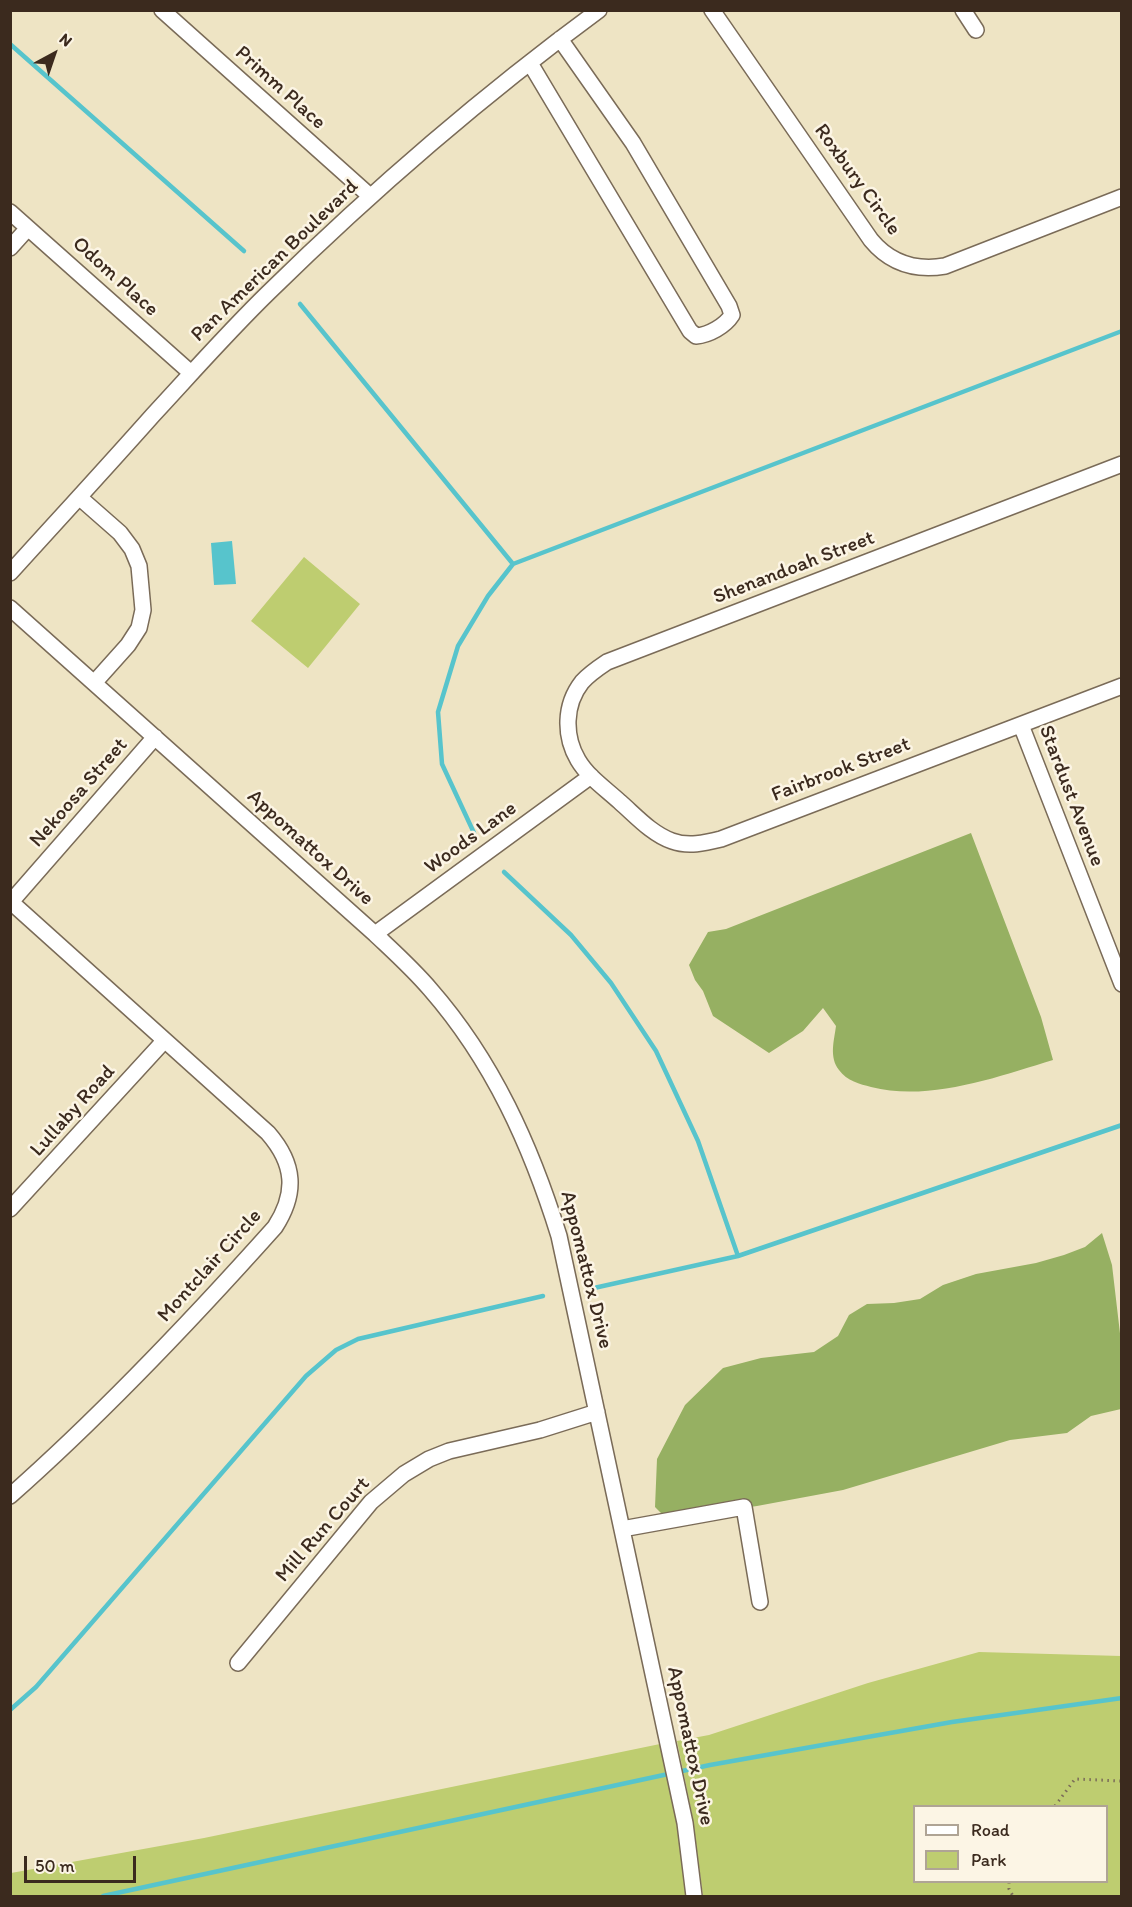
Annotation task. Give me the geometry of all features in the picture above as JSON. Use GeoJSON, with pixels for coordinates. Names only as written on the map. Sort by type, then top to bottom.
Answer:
{"type":"FeatureCollection","features":[{"type":"Feature","properties":{"kind":"street","name":"Primm Place"},"geometry":{"type":"LineString","coordinates":[[162,10],[370,196]]}},
{"type":"Feature","properties":{"kind":"street","name":"Pan American Boulevard"},"geometry":{"type":"LineString","coordinates":[[10,573],[191,373],[267,294],[370,196],[530,63],[599,10]]}},
{"type":"Feature","properties":{"kind":"street","name":"Roxbury Circle"},"geometry":{"type":"LineString","coordinates":[[712,10],[871,240],[889,258],[904,265],[924,268],[945,266],[1122,197]]}},
{"type":"Feature","properties":{"kind":"street"},"geometry":{"type":"LineString","coordinates":[[963,10],[976,30]]}},
{"type":"Feature","properties":{"kind":"street"},"geometry":{"type":"LineString","coordinates":[[530,63],[690,331],[696,336],[704,335],[727,322],[732,315],[729,306],[633,143],[560,39]]}},
{"type":"Feature","properties":{"kind":"street","name":"Odom Place"},"geometry":{"type":"LineString","coordinates":[[10,212],[191,373]]}},
{"type":"Feature","properties":{"kind":"street"},"geometry":{"type":"LineString","coordinates":[[10,248],[28,228]]}},
{"type":"Feature","properties":{"kind":"street","name":"Shenandoah Street"},"geometry":{"type":"LineString","coordinates":[[591,776],[571,744],[567,724],[568,711],[581,683],[607,662],[1122,464]]}},
{"type":"Feature","properties":{"kind":"street"},"geometry":{"type":"LineString","coordinates":[[79,497],[120,533],[132,549],[139,566],[143,610],[139,628],[128,645],[94,683]]}},
{"type":"Feature","properties":{"kind":"street","name":"Appomattox Drive"},"geometry":{"type":"LineString","coordinates":[[10,608],[375,934],[431,990],[458,1024],[494,1079],[543,1184],[559,1236],[685,1823],[694,1896]]}},
{"type":"Feature","properties":{"kind":"street","name":"Fairbrook Street"},"geometry":{"type":"LineString","coordinates":[[591,776],[660,835],[683,844],[707,843],[1122,686]]}},
{"type":"Feature","properties":{"kind":"street","name":"Stardust Avenue"},"geometry":{"type":"LineString","coordinates":[[1021,724],[1122,984]]}},
{"type":"Feature","properties":{"kind":"street","name":"Nekoosa Street"},"geometry":{"type":"LineString","coordinates":[[11,903],[155,737]]}},
{"type":"Feature","properties":{"kind":"street","name":"Woods Lane"},"geometry":{"type":"LineString","coordinates":[[375,934],[591,776]]}},
{"type":"Feature","properties":{"kind":"street","name":"Montclair Circle"},"geometry":{"type":"LineString","coordinates":[[10,1496],[49,1462],[139,1374],[275,1227],[288,1199],[290,1178],[278,1144],[268,1133],[11,903]]}},
{"type":"Feature","properties":{"kind":"street","name":"Lullaby Road"},"geometry":{"type":"LineString","coordinates":[[10,1209],[164,1041]]}},
{"type":"Feature","properties":{"kind":"street","name":"Mill Run Court"},"geometry":{"type":"LineString","coordinates":[[238,1663],[371,1502],[404,1474],[448,1451],[540,1430],[597,1412]]}},
{"type":"Feature","properties":{"kind":"street"},"geometry":{"type":"LineString","coordinates":[[622,1529],[744,1507],[760,1602]]}},
{"type":"Feature","properties":{"kind":"path"},"geometry":{"type":"LineString","coordinates":[[1056,1805],[1075,1779],[1122,1781]]}},
{"type":"Feature","properties":{"kind":"green space"},"geometry":{"type":"Polygon","coordinates":[[[304,557],[360,604],[308,668],[251,621],[304,557]]]}},
{"type":"Feature","properties":{"kind":"green space"},"geometry":{"type":"Polygon","coordinates":[[[971,833],[1041,1017],[1053,1060],[963,1086],[916,1092],[893,1091],[858,1083],[846,1077],[839,1070],[833,1054],[836,1026],[823,1008],[803,1031],[769,1053],[713,1016],[689,965],[708,932],[726,929],[971,833]]]}},
{"type":"Feature","properties":{"kind":"green space"},"geometry":{"type":"Polygon","coordinates":[[[1102,1233],[1112,1265],[1121,1342],[1121,1409],[1091,1416],[1067,1433],[1010,1440],[843,1490],[757,1506],[667,1519],[655,1507],[657,1459],[685,1405],[723,1368],[761,1358],[814,1352],[838,1336],[849,1315],[867,1304],[920,1299],[943,1285],[976,1274],[1036,1263],[1064,1255],[1085,1247],[1102,1233]]]}},
{"type":"Feature","properties":{"kind":"green space"},"geometry":{"type":"Polygon","coordinates":[[[979,1652],[1121,1656],[1121,1896],[703,1896],[692,1814],[677,1741],[709,1735],[868,1683],[979,1652]]]}},
{"type":"Feature","properties":{"kind":"green space"},"geometry":{"type":"Polygon","coordinates":[[[660,1744],[677,1825],[686,1896],[11,1896],[11,1873],[204,1838],[660,1744]]]}},
{"type":"Feature","properties":{"kind":"water"},"geometry":{"type":"Polygon","coordinates":[[[232,541],[236,584],[214,585],[211,543],[232,541]]]}},
{"type":"Feature","properties":{"kind":"waterway"},"geometry":{"type":"LineString","coordinates":[[10,44],[244,251]]}},
{"type":"Feature","properties":{"kind":"waterway"},"geometry":{"type":"LineString","coordinates":[[300,304],[513,564]]}},
{"type":"Feature","properties":{"kind":"waterway"},"geometry":{"type":"LineString","coordinates":[[474,833],[442,764],[438,712],[458,646],[488,596],[513,564],[1122,331]]}},
{"type":"Feature","properties":{"kind":"waterway"},"geometry":{"type":"LineString","coordinates":[[504,872],[571,935],[611,983],[656,1051],[698,1141],[738,1256]]}},
{"type":"Feature","properties":{"kind":"waterway"},"geometry":{"type":"LineString","coordinates":[[594,1288],[738,1256],[1122,1125]]}},
{"type":"Feature","properties":{"kind":"waterway"},"geometry":{"type":"LineString","coordinates":[[10,1710],[36,1687],[306,1376],[336,1350],[358,1339],[543,1296]]}},
{"type":"Feature","properties":{"kind":"waterway"},"geometry":{"type":"LineString","coordinates":[[103,1896],[710,1765],[952,1722],[1122,1698]]}}]}
